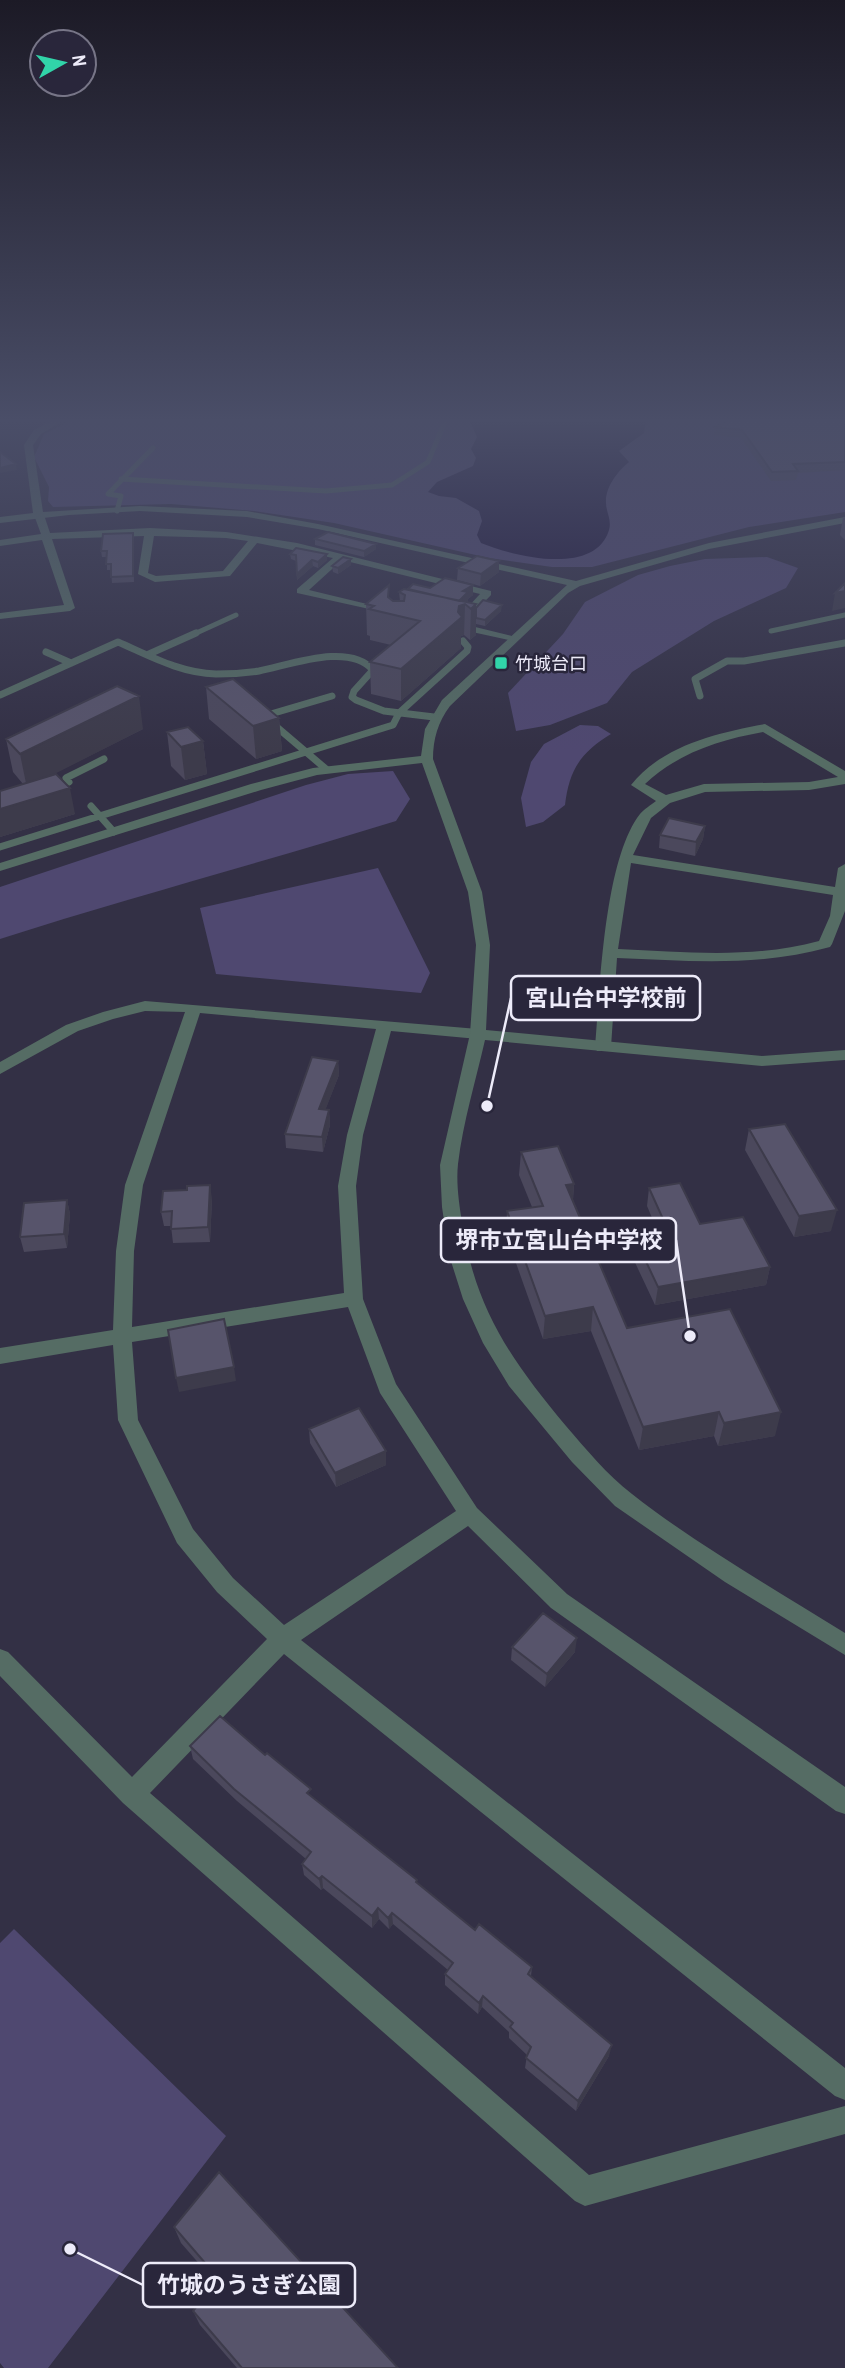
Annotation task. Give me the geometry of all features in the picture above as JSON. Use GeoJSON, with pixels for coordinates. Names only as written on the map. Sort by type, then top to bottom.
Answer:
{"type":"FeatureCollection","features":[{"type":"Feature","properties":{"kind":"street"},"geometry":{"type":"LineString","coordinates":[[0,616],[70,608],[44,530]]}},
{"type":"Feature","properties":{"kind":"street"},"geometry":{"type":"LineString","coordinates":[[327,530],[576,584]]}},
{"type":"Feature","properties":{"kind":"street"},"geometry":{"type":"LineString","coordinates":[[781,530],[711,545],[576,584],[564,591],[514,638],[434,718],[426,740],[427,759],[475,891],[483,945],[478,1034],[449,1165],[451,1207],[458,1255],[472,1299],[516,1380],[548,1420],[623,1500],[733,1575],[845,1645]]}},
{"type":"Feature","properties":{"kind":"street"},"geometry":{"type":"LineString","coordinates":[[150,531],[143,575],[155,579],[226,574],[255,539]]}},
{"type":"Feature","properties":{"kind":"street"},"geometry":{"type":"LineString","coordinates":[[0,543],[46,536],[150,531],[255,539],[341,556],[487,593],[454,626]]}},
{"type":"Feature","properties":{"kind":"street"},"geometry":{"type":"LineString","coordinates":[[341,556],[301,590],[401,615]]}},
{"type":"Feature","properties":{"kind":"street"},"geometry":{"type":"LineString","coordinates":[[441,623],[514,638]]}},
{"type":"Feature","properties":{"kind":"street"},"geometry":{"type":"LineString","coordinates":[[665,800],[637,785],[651,770],[719,736],[765,728],[845,778]]}},
{"type":"Feature","properties":{"kind":"street"},"geometry":{"type":"LineString","coordinates":[[0,867],[256,787],[326,769],[427,759]]}},
{"type":"Feature","properties":{"kind":"street"},"geometry":{"type":"LineString","coordinates":[[603,1047],[610,953],[625,858],[645,816],[665,800],[704,788],[810,786],[845,778]]}},
{"type":"Feature","properties":{"kind":"street"},"geometry":{"type":"LineString","coordinates":[[625,858],[843,892]]}},
{"type":"Feature","properties":{"kind":"street"},"geometry":{"type":"LineString","coordinates":[[610,953],[758,957],[796,954],[825,944],[837,916],[845,868]]}},
{"type":"Feature","properties":{"kind":"street"},"geometry":{"type":"LineString","coordinates":[[0,1069],[72,1028],[107,1015],[145,1006],[194,1008],[762,1061],[845,1055]]}},
{"type":"Feature","properties":{"kind":"street"},"geometry":{"type":"LineString","coordinates":[[194,1008],[134,1185],[125,1251],[122,1337],[128,1420],[185,1536],[225,1586],[283,1639],[845,2086]]}},
{"type":"Feature","properties":{"kind":"street"},"geometry":{"type":"LineString","coordinates":[[384,1027],[355,1135],[347,1186],[354,1299],[387,1388],[469,1514],[559,1601],[845,1802]]}},
{"type":"Feature","properties":{"kind":"street"},"geometry":{"type":"LineString","coordinates":[[0,1356],[354,1299]]}},
{"type":"Feature","properties":{"kind":"street"},"geometry":{"type":"LineString","coordinates":[[132,1794],[283,1639],[469,1514]]}},
{"type":"Feature","properties":{"kind":"street"},"geometry":{"type":"LineString","coordinates":[[0,1660],[132,1794],[585,2191],[845,2120]]}},
{"type":"Feature","properties":{"kind":"lane"},"geometry":{"type":"LineString","coordinates":[[149,654],[236,615]]}},
{"type":"Feature","properties":{"kind":"lane"},"geometry":{"type":"LineString","coordinates":[[771,631],[845,615]]}},
{"type":"Feature","properties":{"kind":"lane"},"geometry":{"type":"LineString","coordinates":[[0,847],[393,725],[400,713],[467,651],[468,647],[463,641]]}},
{"type":"Feature","properties":{"kind":"lane"},"geometry":{"type":"LineString","coordinates":[[0,695],[118,642],[190,672],[200,673],[255,672],[333,656],[351,657],[367,662],[373,670],[354,691],[352,697],[384,711],[434,718]]}},
{"type":"Feature","properties":{"kind":"lane"},"geometry":{"type":"LineString","coordinates":[[700,696],[695,679],[727,661],[744,661],[845,643]]}},
{"type":"Feature","properties":{"kind":"lane"},"geometry":{"type":"LineString","coordinates":[[46,652],[71,663]]}},
{"type":"Feature","properties":{"kind":"lane"},"geometry":{"type":"LineString","coordinates":[[264,716],[332,696]]}},
{"type":"Feature","properties":{"kind":"lane"},"geometry":{"type":"LineString","coordinates":[[256,710],[326,769]]}},
{"type":"Feature","properties":{"kind":"lane"},"geometry":{"type":"LineString","coordinates":[[69,782],[66,778],[100,763]]}},
{"type":"Feature","properties":{"kind":"lane"},"geometry":{"type":"LineString","coordinates":[[126,795],[135,805]]}},
{"type":"Feature","properties":{"kind":"lane"},"geometry":{"type":"LineString","coordinates":[[91,806],[114,832]]}},
{"type":"Feature","properties":{"kind":"shaded area"},"geometry":{"type":"Polygon","coordinates":[[[363,530],[739,530],[592,567],[552,567],[489,558],[363,530]]]}},
{"type":"Feature","properties":{"kind":"shaded area"},"geometry":{"type":"Polygon","coordinates":[[[479,530],[609,530],[601,545],[588,554],[552,559],[495,548],[481,543],[477,535],[479,530]]]}},
{"type":"Feature","properties":{"kind":"shaded area"},"geometry":{"type":"Polygon","coordinates":[[[767,557],[798,568],[786,588],[714,621],[632,672],[607,703],[550,725],[516,731],[508,693],[563,634],[585,602],[638,575],[670,566],[705,559],[767,557]]]}},
{"type":"Feature","properties":{"kind":"shaded area"},"geometry":{"type":"Polygon","coordinates":[[[580,725],[598,726],[611,734],[578,763],[573,772],[565,805],[543,822],[526,827],[521,798],[531,762],[544,744],[580,725]]]}},
{"type":"Feature","properties":{"kind":"shaded area"},"geometry":{"type":"Polygon","coordinates":[[[393,771],[410,799],[396,821],[0,939],[0,887],[306,785],[348,774],[393,771]]]}},
{"type":"Feature","properties":{"kind":"shaded area"},"geometry":{"type":"Polygon","coordinates":[[[378,868],[430,973],[421,993],[216,974],[200,908],[378,868]]]}},
{"type":"Feature","properties":{"kind":"shaded area"},"geometry":{"type":"Polygon","coordinates":[[[14,1929],[226,2136],[48,2368],[4,2368],[0,2363],[0,1943],[14,1929]]]}},
{"type":"Feature","properties":{"kind":"building"},"geometry":{"type":"Polygon","coordinates":[[[328,532],[376,544],[364,551],[315,539],[328,532]]]}},
{"type":"Feature","properties":{"kind":"building"},"geometry":{"type":"Polygon","coordinates":[[[133,533],[133,576],[111,577],[111,564],[106,564],[107,551],[101,551],[103,534],[133,533]]]}},
{"type":"Feature","properties":{"kind":"building"},"geometry":{"type":"Polygon","coordinates":[[[296,548],[327,554],[318,562],[312,560],[297,574],[296,555],[290,554],[296,548]]]}},
{"type":"Feature","properties":{"kind":"building"},"geometry":{"type":"Polygon","coordinates":[[[477,556],[499,561],[481,574],[458,568],[477,556]]]}},
{"type":"Feature","properties":{"kind":"building"},"geometry":{"type":"Polygon","coordinates":[[[343,557],[351,559],[338,568],[332,566],[343,557]]]}},
{"type":"Feature","properties":{"kind":"building"},"geometry":{"type":"Polygon","coordinates":[[[445,578],[473,585],[463,591],[468,592],[459,601],[408,589],[413,584],[430,588],[445,578]]]}},
{"type":"Feature","properties":{"kind":"building"},"geometry":{"type":"Polygon","coordinates":[[[845,583],[845,591],[835,593],[845,583]]]}},
{"type":"Feature","properties":{"kind":"building"},"geometry":{"type":"Polygon","coordinates":[[[389,585],[388,597],[393,601],[404,601],[405,595],[399,592],[404,589],[476,604],[471,609],[465,604],[459,606],[458,612],[462,617],[401,669],[370,662],[420,621],[369,609],[374,606],[366,604],[389,585]]]}},
{"type":"Feature","properties":{"kind":"building"},"geometry":{"type":"Polygon","coordinates":[[[483,600],[502,605],[485,620],[476,618],[476,608],[483,600]]]}},
{"type":"Feature","properties":{"kind":"building"},"geometry":{"type":"Polygon","coordinates":[[[233,679],[279,718],[253,726],[206,687],[233,679]]]}},
{"type":"Feature","properties":{"kind":"building"},"geometry":{"type":"Polygon","coordinates":[[[117,686],[139,696],[20,754],[6,739],[117,686]]]}},
{"type":"Feature","properties":{"kind":"building"},"geometry":{"type":"Polygon","coordinates":[[[188,727],[203,741],[181,747],[167,732],[188,727]]]}},
{"type":"Feature","properties":{"kind":"building"},"geometry":{"type":"Polygon","coordinates":[[[56,774],[70,788],[0,809],[0,791],[56,774]]]}},
{"type":"Feature","properties":{"kind":"building"},"geometry":{"type":"Polygon","coordinates":[[[669,818],[705,826],[696,842],[660,835],[669,818]]]}},
{"type":"Feature","properties":{"kind":"building"},"geometry":{"type":"Polygon","coordinates":[[[312,1057],[338,1061],[319,1109],[329,1110],[322,1137],[285,1134],[312,1057]]]}},
{"type":"Feature","properties":{"kind":"building"},"geometry":{"type":"Polygon","coordinates":[[[785,1124],[837,1210],[799,1216],[749,1129],[785,1124]]]}},
{"type":"Feature","properties":{"kind":"building"},"geometry":{"type":"Polygon","coordinates":[[[558,1146],[574,1184],[566,1185],[627,1328],[730,1309],[781,1412],[724,1423],[719,1412],[643,1427],[593,1307],[545,1316],[507,1211],[543,1206],[521,1152],[558,1146]]]}},
{"type":"Feature","properties":{"kind":"building"},"geometry":{"type":"Polygon","coordinates":[[[680,1183],[700,1224],[743,1217],[770,1267],[658,1287],[634,1236],[668,1230],[649,1188],[680,1183]]]}},
{"type":"Feature","properties":{"kind":"building"},"geometry":{"type":"Polygon","coordinates":[[[210,1185],[208,1227],[171,1229],[172,1211],[161,1212],[163,1191],[210,1185]]]}},
{"type":"Feature","properties":{"kind":"building"},"geometry":{"type":"Polygon","coordinates":[[[67,1200],[64,1234],[20,1237],[24,1203],[67,1200]]]}},
{"type":"Feature","properties":{"kind":"building"},"geometry":{"type":"Polygon","coordinates":[[[224,1319],[234,1367],[176,1378],[168,1330],[224,1319]]]}},
{"type":"Feature","properties":{"kind":"building"},"geometry":{"type":"Polygon","coordinates":[[[359,1408],[386,1451],[335,1473],[309,1429],[359,1408]]]}},
{"type":"Feature","properties":{"kind":"building"},"geometry":{"type":"Polygon","coordinates":[[[543,1613],[577,1638],[547,1674],[512,1647],[543,1613]]]}},
{"type":"Feature","properties":{"kind":"building"},"geometry":{"type":"Polygon","coordinates":[[[220,1716],[265,1755],[267,1753],[311,1789],[307,1793],[475,1930],[479,1924],[532,1967],[528,1974],[612,2045],[578,2101],[526,2058],[531,2047],[510,2027],[513,2023],[483,1996],[479,2003],[445,1974],[453,1963],[392,1913],[388,1918],[378,1908],[372,1916],[322,1876],[319,1879],[302,1864],[311,1852],[234,1789],[190,1746],[220,1716]]]}},
{"type":"Feature","properties":{"kind":"building"},"geometry":{"type":"Polygon","coordinates":[[[219,2172],[398,2368],[242,2368],[193,2311],[219,2279],[174,2227],[219,2172]]]}},
{"type":"Feature","properties":{"kind":"place","name":"竹城台口"},"geometry":{"type":"Point","coordinates":[501,663]}},
{"type":"Feature","properties":{"kind":"place","name":"宮山台中学校前"},"geometry":{"type":"Point","coordinates":[487,1106]}},
{"type":"Feature","properties":{"kind":"place","name":"堺市立宮山台中学校"},"geometry":{"type":"Point","coordinates":[690,1336]}},
{"type":"Feature","properties":{"kind":"place","name":"竹城のうさぎ公園"},"geometry":{"type":"Point","coordinates":[70,2249]}}]}
